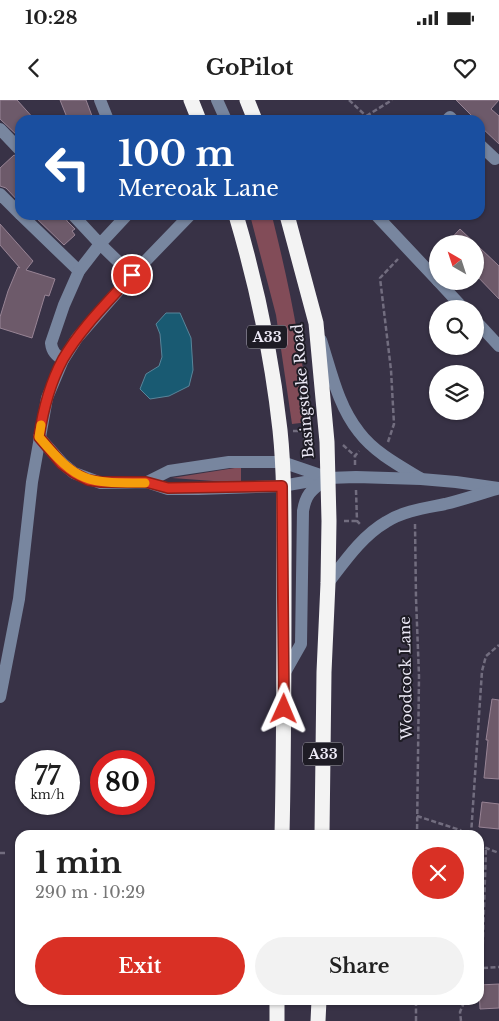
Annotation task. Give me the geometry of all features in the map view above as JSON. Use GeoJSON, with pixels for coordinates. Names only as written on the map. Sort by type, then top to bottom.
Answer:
{"type":"FeatureCollection","features":[{"type":"Feature","properties":{"kind":"highway"},"geometry":{"type":"LineString","coordinates":[[191,100],[197,115]]}},
{"type":"Feature","properties":{"kind":"highway"},"geometry":{"type":"LineString","coordinates":[[247,100],[253,115]]}},
{"type":"Feature","properties":{"kind":"highway","name":"Basingstoke Road"},"geometry":{"type":"LineString","coordinates":[[237,220],[258,294],[268,344],[280,431],[282,486]]}},
{"type":"Feature","properties":{"kind":"highway","name":"Basingstoke Road"},"geometry":{"type":"LineString","coordinates":[[288,220],[316,323],[327,442],[328,478]]}},
{"type":"Feature","properties":{"kind":"highway","name":"A33"},"geometry":{"type":"LineString","coordinates":[[322,830],[324,672],[328,583],[328,478]]}},
{"type":"Feature","properties":{"kind":"highway","name":"A33"},"geometry":{"type":"LineString","coordinates":[[282,486],[284,674],[282,830]]}},
{"type":"Feature","properties":{"kind":"highway"},"geometry":{"type":"LineString","coordinates":[[277,1021],[278,1005]]}},
{"type":"Feature","properties":{"kind":"highway"},"geometry":{"type":"LineString","coordinates":[[318,1021],[319,1005]]}},
{"type":"Feature","properties":{"kind":"street"},"geometry":{"type":"LineString","coordinates":[[100,100],[106,115]]}},
{"type":"Feature","properties":{"kind":"street"},"geometry":{"type":"LineString","coordinates":[[217,100],[224,115]]}},
{"type":"Feature","properties":{"kind":"street"},"geometry":{"type":"LineString","coordinates":[[0,129],[15,145]]}},
{"type":"Feature","properties":{"kind":"street"},"geometry":{"type":"LineString","coordinates":[[485,150],[495,159]]}},
{"type":"Feature","properties":{"kind":"street"},"geometry":{"type":"LineString","coordinates":[[0,194],[15,208]]}},
{"type":"Feature","properties":{"kind":"street"},"geometry":{"type":"LineString","coordinates":[[27,220],[79,271]]}},
{"type":"Feature","properties":{"kind":"street"},"geometry":{"type":"LineString","coordinates":[[78,220],[132,275]]}},
{"type":"Feature","properties":{"kind":"street"},"geometry":{"type":"LineString","coordinates":[[63,360],[52,349],[51,343],[64,305],[79,271],[122,220]]}},
{"type":"Feature","properties":{"kind":"street"},"geometry":{"type":"LineString","coordinates":[[0,697],[19,599],[32,482],[47,398],[63,360],[87,326],[132,275],[185,220]]}},
{"type":"Feature","properties":{"kind":"street"},"geometry":{"type":"LineString","coordinates":[[381,220],[429,271]]}},
{"type":"Feature","properties":{"kind":"street"},"geometry":{"type":"LineString","coordinates":[[446,290],[456,300]]}},
{"type":"Feature","properties":{"kind":"street"},"geometry":{"type":"LineString","coordinates":[[316,323],[339,396],[351,422],[367,441],[386,457],[421,479]]}},
{"type":"Feature","properties":{"kind":"street"},"geometry":{"type":"LineString","coordinates":[[484,330],[499,346]]}},
{"type":"Feature","properties":{"kind":"street"},"geometry":{"type":"LineString","coordinates":[[39,437],[62,464],[88,480],[101,482],[146,482],[168,488],[282,486]]}},
{"type":"Feature","properties":{"kind":"street"},"geometry":{"type":"LineString","coordinates":[[146,482],[169,471],[208,464],[282,462]]}},
{"type":"Feature","properties":{"kind":"street","name":"Basingstoke Road"},"geometry":{"type":"LineString","coordinates":[[282,462],[328,478]]}},
{"type":"Feature","properties":{"kind":"street"},"geometry":{"type":"LineString","coordinates":[[284,674],[301,644],[303,511],[305,499],[310,492],[328,478]]}},
{"type":"Feature","properties":{"kind":"street","name":"Basingstoke Road"},"geometry":{"type":"LineString","coordinates":[[282,486],[328,478],[421,479],[499,488]]}},
{"type":"Feature","properties":{"kind":"street"},"geometry":{"type":"LineString","coordinates":[[328,583],[369,534],[387,521],[406,513],[499,488]]}},
{"type":"Feature","properties":{"kind":"path"},"geometry":{"type":"LineString","coordinates":[[349,100],[365,115]]}},
{"type":"Feature","properties":{"kind":"path"},"geometry":{"type":"LineString","coordinates":[[368,115],[392,100]]}},
{"type":"Feature","properties":{"kind":"path"},"geometry":{"type":"LineString","coordinates":[[386,446],[394,424],[391,370],[380,278],[407,248]]}},
{"type":"Feature","properties":{"kind":"path","name":"Woodcock Lane"},"geometry":{"type":"LineString","coordinates":[[415,520],[419,676],[417,830]]}},
{"type":"Feature","properties":{"kind":"path"},"geometry":{"type":"LineString","coordinates":[[469,830],[482,671],[486,656],[499,645]]}},
{"type":"Feature","properties":{"kind":"path"},"geometry":{"type":"LineString","coordinates":[[417,816],[460,830]]}},
{"type":"Feature","properties":{"kind":"path"},"geometry":{"type":"LineString","coordinates":[[484,908],[486,848],[499,853]]}},
{"type":"Feature","properties":{"kind":"path"},"geometry":{"type":"LineString","coordinates":[[0,853],[6,853]]}},
{"type":"Feature","properties":{"kind":"path"},"geometry":{"type":"LineString","coordinates":[[484,968],[499,968]]}},
{"type":"Feature","properties":{"kind":"path"},"geometry":{"type":"LineString","coordinates":[[416,1005],[416,1021]]}},
{"type":"Feature","properties":{"kind":"path"},"geometry":{"type":"LineString","coordinates":[[461,1021],[460,1012],[463,1005]]}},
{"type":"Feature","properties":{"kind":"shaded area"},"geometry":{"type":"Polygon","coordinates":[[[251,220],[273,220],[295,318],[309,422],[292,424],[276,315],[251,220]]]}},
{"type":"Feature","properties":{"kind":"shaded area"},"geometry":{"type":"Polygon","coordinates":[[[241,467],[241,483],[172,478],[241,467]]]}},
{"type":"Feature","properties":{"kind":"water"},"geometry":{"type":"Polygon","coordinates":[[[166,313],[180,313],[191,338],[193,370],[189,386],[169,396],[150,399],[140,389],[146,374],[159,366],[162,357],[160,334],[156,324],[166,313]]]}},
{"type":"Feature","properties":{"kind":"building"},"geometry":{"type":"Polygon","coordinates":[[[0,100],[17,100],[30,115],[15,115],[15,133],[0,119],[0,100]]]}},
{"type":"Feature","properties":{"kind":"building"},"geometry":{"type":"Polygon","coordinates":[[[60,100],[86,100],[92,115],[66,115],[60,100]]]}},
{"type":"Feature","properties":{"kind":"building"},"geometry":{"type":"Polygon","coordinates":[[[456,100],[499,100],[491,109],[499,116],[499,144],[485,131],[485,115],[471,115],[456,100]]]}},
{"type":"Feature","properties":{"kind":"building"},"geometry":{"type":"Polygon","coordinates":[[[15,156],[15,198],[6,188],[0,186],[0,168],[15,156]]]}},
{"type":"Feature","properties":{"kind":"building"},"geometry":{"type":"Polygon","coordinates":[[[38,220],[67,220],[75,229],[72,231],[75,235],[64,245],[38,220]]]}},
{"type":"Feature","properties":{"kind":"building"},"geometry":{"type":"Polygon","coordinates":[[[0,224],[33,261],[26,270],[55,279],[49,296],[45,295],[32,338],[0,328],[0,317],[8,291],[18,267],[20,268],[0,245],[0,224]]]}},
{"type":"Feature","properties":{"kind":"building"},"geometry":{"type":"Polygon","coordinates":[[[460,229],[466,235],[454,235],[460,229]]]}},
{"type":"Feature","properties":{"kind":"building"},"geometry":{"type":"Polygon","coordinates":[[[484,252],[499,266],[499,299],[484,283],[484,252]]]}},
{"type":"Feature","properties":{"kind":"building"},"geometry":{"type":"Polygon","coordinates":[[[492,699],[499,700],[499,779],[484,778],[488,740],[486,740],[492,699]]]}},
{"type":"Feature","properties":{"kind":"building"},"geometry":{"type":"Polygon","coordinates":[[[482,802],[499,804],[499,829],[479,827],[482,802]]]}},
{"type":"Feature","properties":{"kind":"building"},"geometry":{"type":"Polygon","coordinates":[[[499,984],[499,1008],[480,1009],[480,1005],[484,1005],[484,985],[499,984]]]}},
{"type":"Feature","properties":{"kind":"slow traffic"},"geometry":{"type":"LineString","coordinates":[[41,425],[39,437],[62,464],[74,473],[88,480],[101,482],[145,483]]}},
{"type":"Feature","properties":{"kind":"route"},"geometry":{"type":"LineString","coordinates":[[132,275],[77,338],[63,360],[47,398],[39,437],[62,464],[88,480],[114,483],[146,482],[168,488],[204,489],[282,486],[284,522],[284,709]]}}]}
